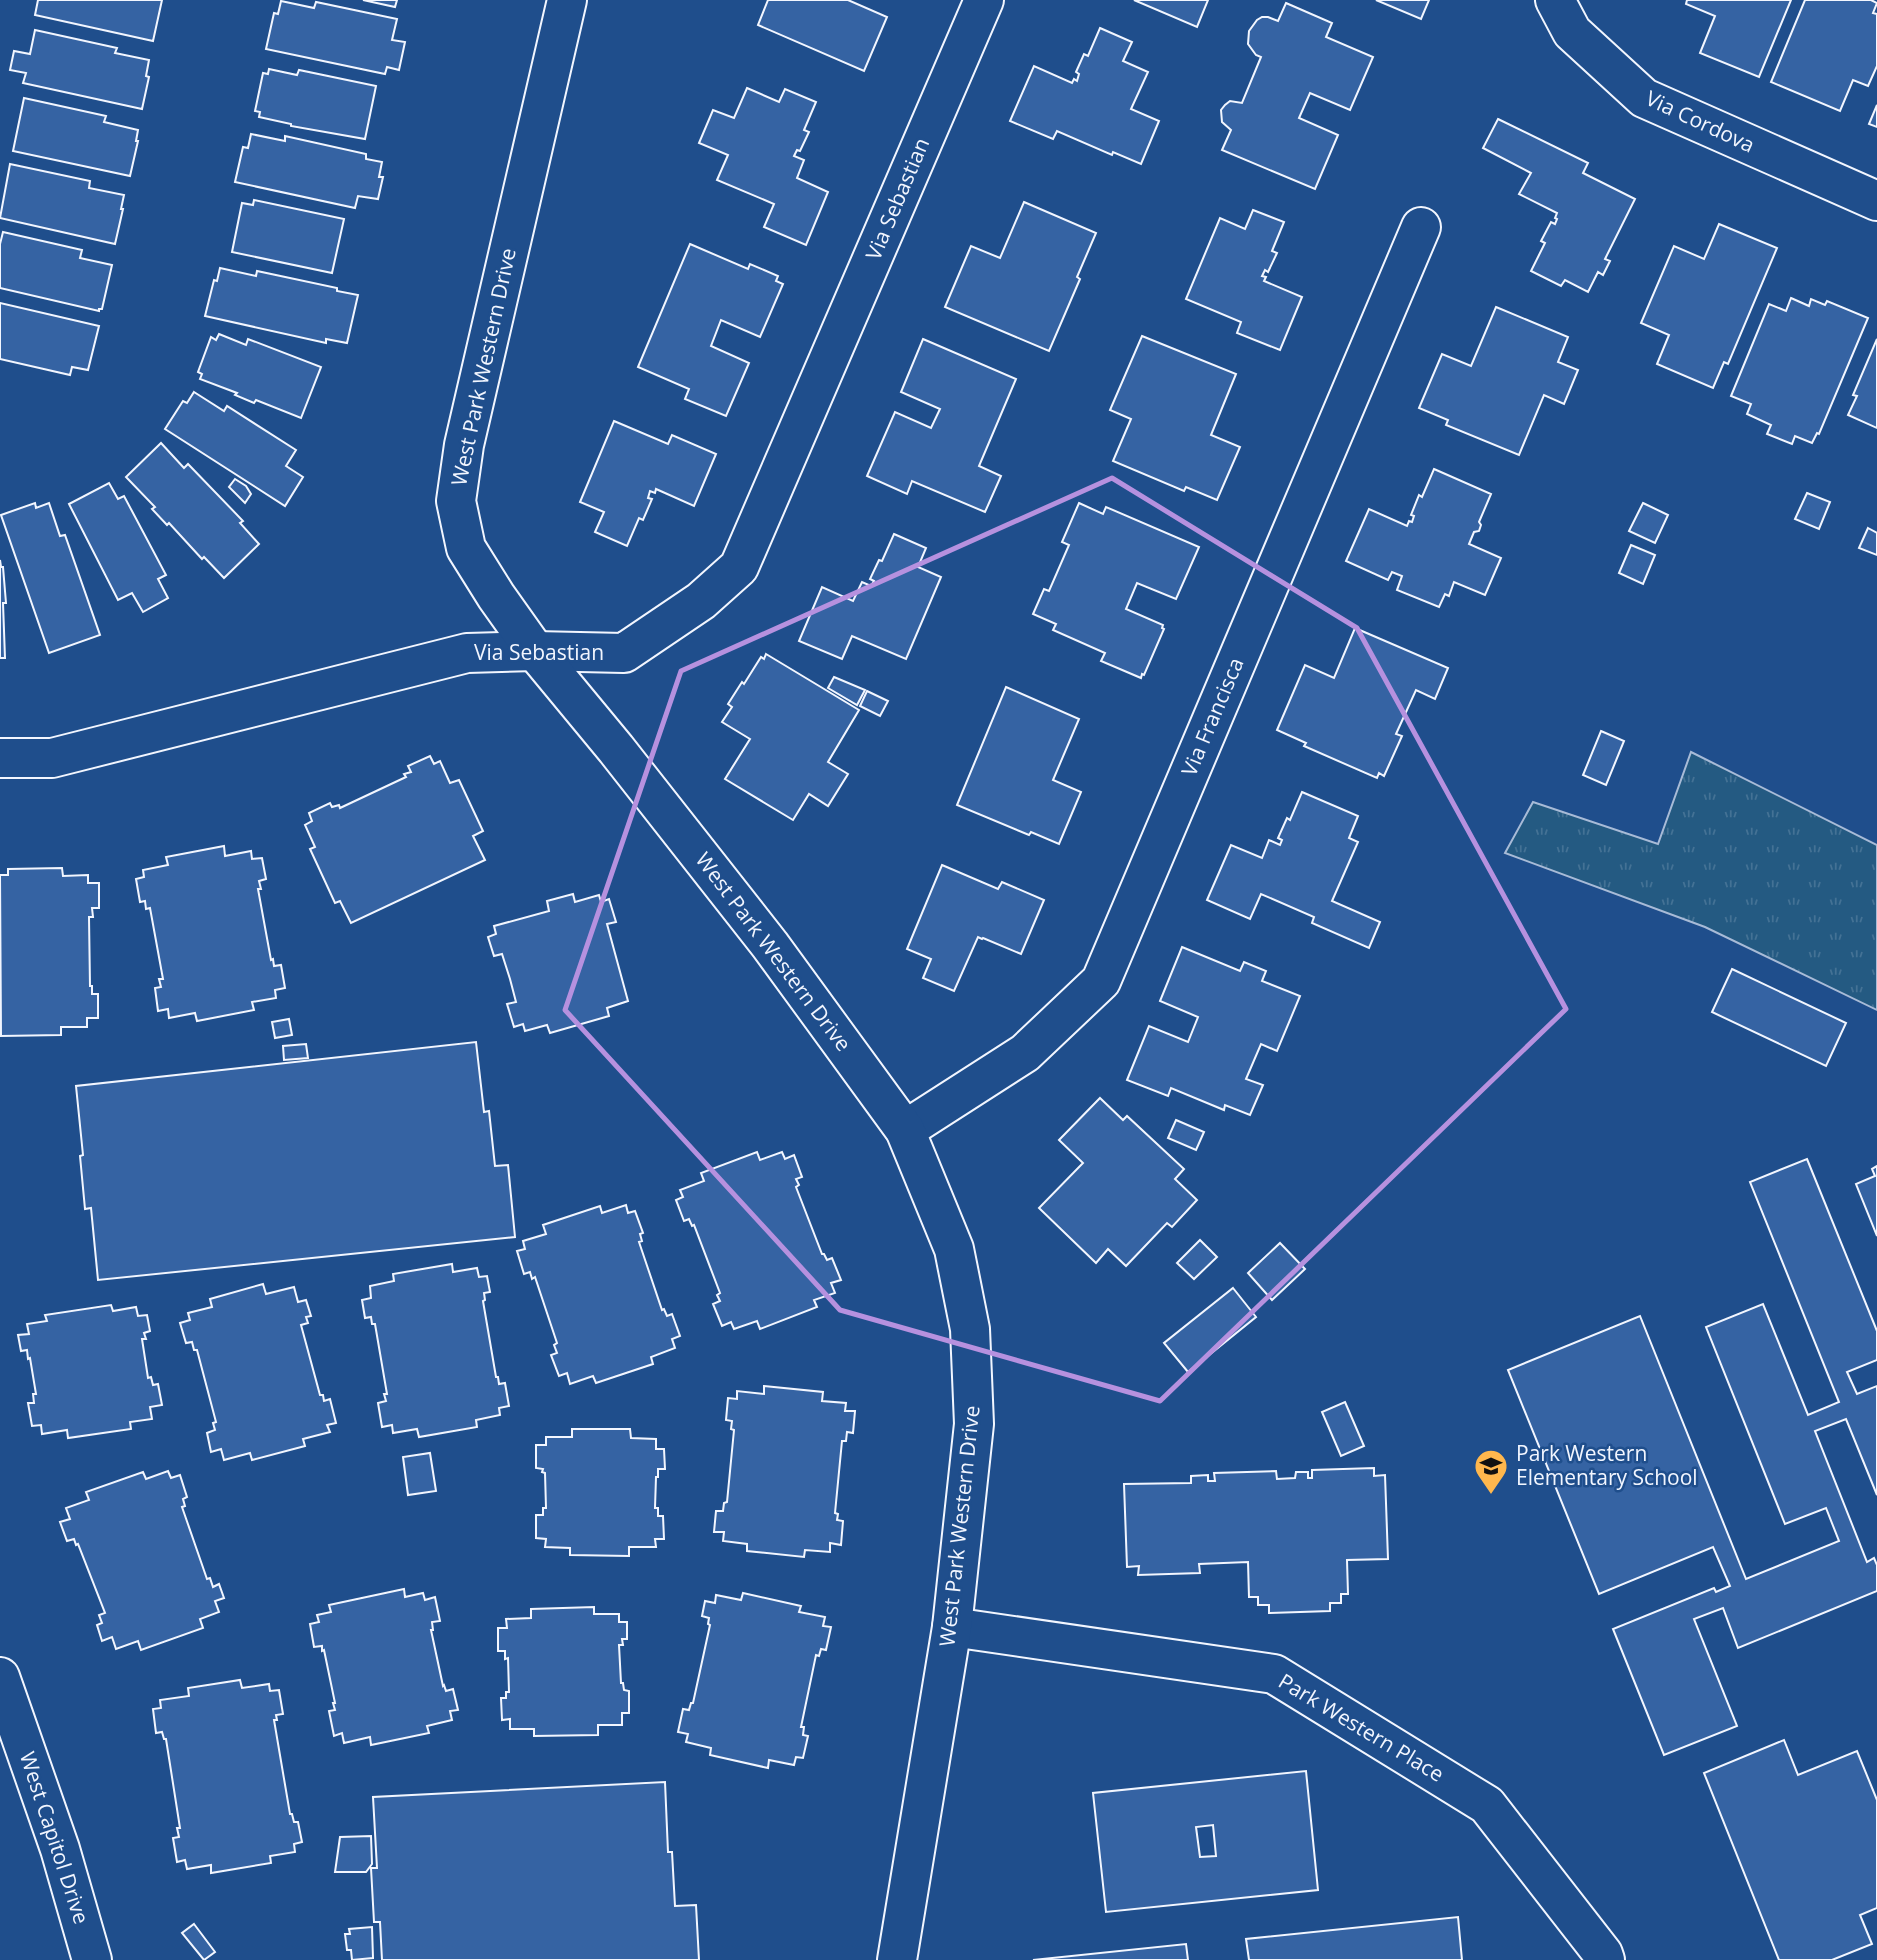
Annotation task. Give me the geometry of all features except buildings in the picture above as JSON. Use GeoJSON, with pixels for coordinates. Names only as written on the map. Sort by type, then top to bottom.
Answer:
{"type":"FeatureCollection","features":[{"type":"Feature","properties":{"kind":"street","name":"West Park Western Drive"},"geometry":{"type":"LineString","coordinates":[[567,0],[464,445],[456,501],[466,548],[535,651],[770,945],[905,1130],[954,1249],[970,1329],[974,1424],[952,1627],[897,1960]]}},
{"type":"Feature","properties":{"kind":"street","name":"Via Sebastian"},"geometry":{"type":"LineString","coordinates":[[0,758],[52,758],[467,653],[624,653],[702,601],[739,568],[984,0]]}},
{"type":"Feature","properties":{"kind":"street","name":"Via Cordova"},"geometry":{"type":"LineString","coordinates":[[1555,0],[1572,32],[1644,98],[1877,201]]}},
{"type":"Feature","properties":{"kind":"street","name":"Via Francisca"},"geometry":{"type":"LineString","coordinates":[[905,1130],[1025,1053],[1101,981],[1421,227]]}},
{"type":"Feature","properties":{"kind":"street","name":"Park Western Place"},"geometry":{"type":"LineString","coordinates":[[952,1627],[1274,1674],[1488,1805],[1605,1960]]}},
{"type":"Feature","properties":{"kind":"street","name":"West Capitol Drive"},"geometry":{"type":"LineString","coordinates":[[0,1676],[60,1849],[92,1960]]}},
{"type":"Feature","properties":{"kind":"highlighted area"},"geometry":{"type":"Polygon","coordinates":[[[1112,478],[1357,628],[1566,1009],[1160,1401],[840,1310],[565,1010],[681,671],[1112,478]]]}},
{"type":"Feature","properties":{"kind":"green space"},"geometry":{"type":"Polygon","coordinates":[[[1691,752],[1877,845],[1877,1010],[1705,927],[1505,853],[1533,802],[1658,844],[1691,752]]]}},
{"type":"Feature","properties":{"kind":"place","name":"Park Western Elementary School"},"geometry":{"type":"Point","coordinates":[1491,1496]}}]}
